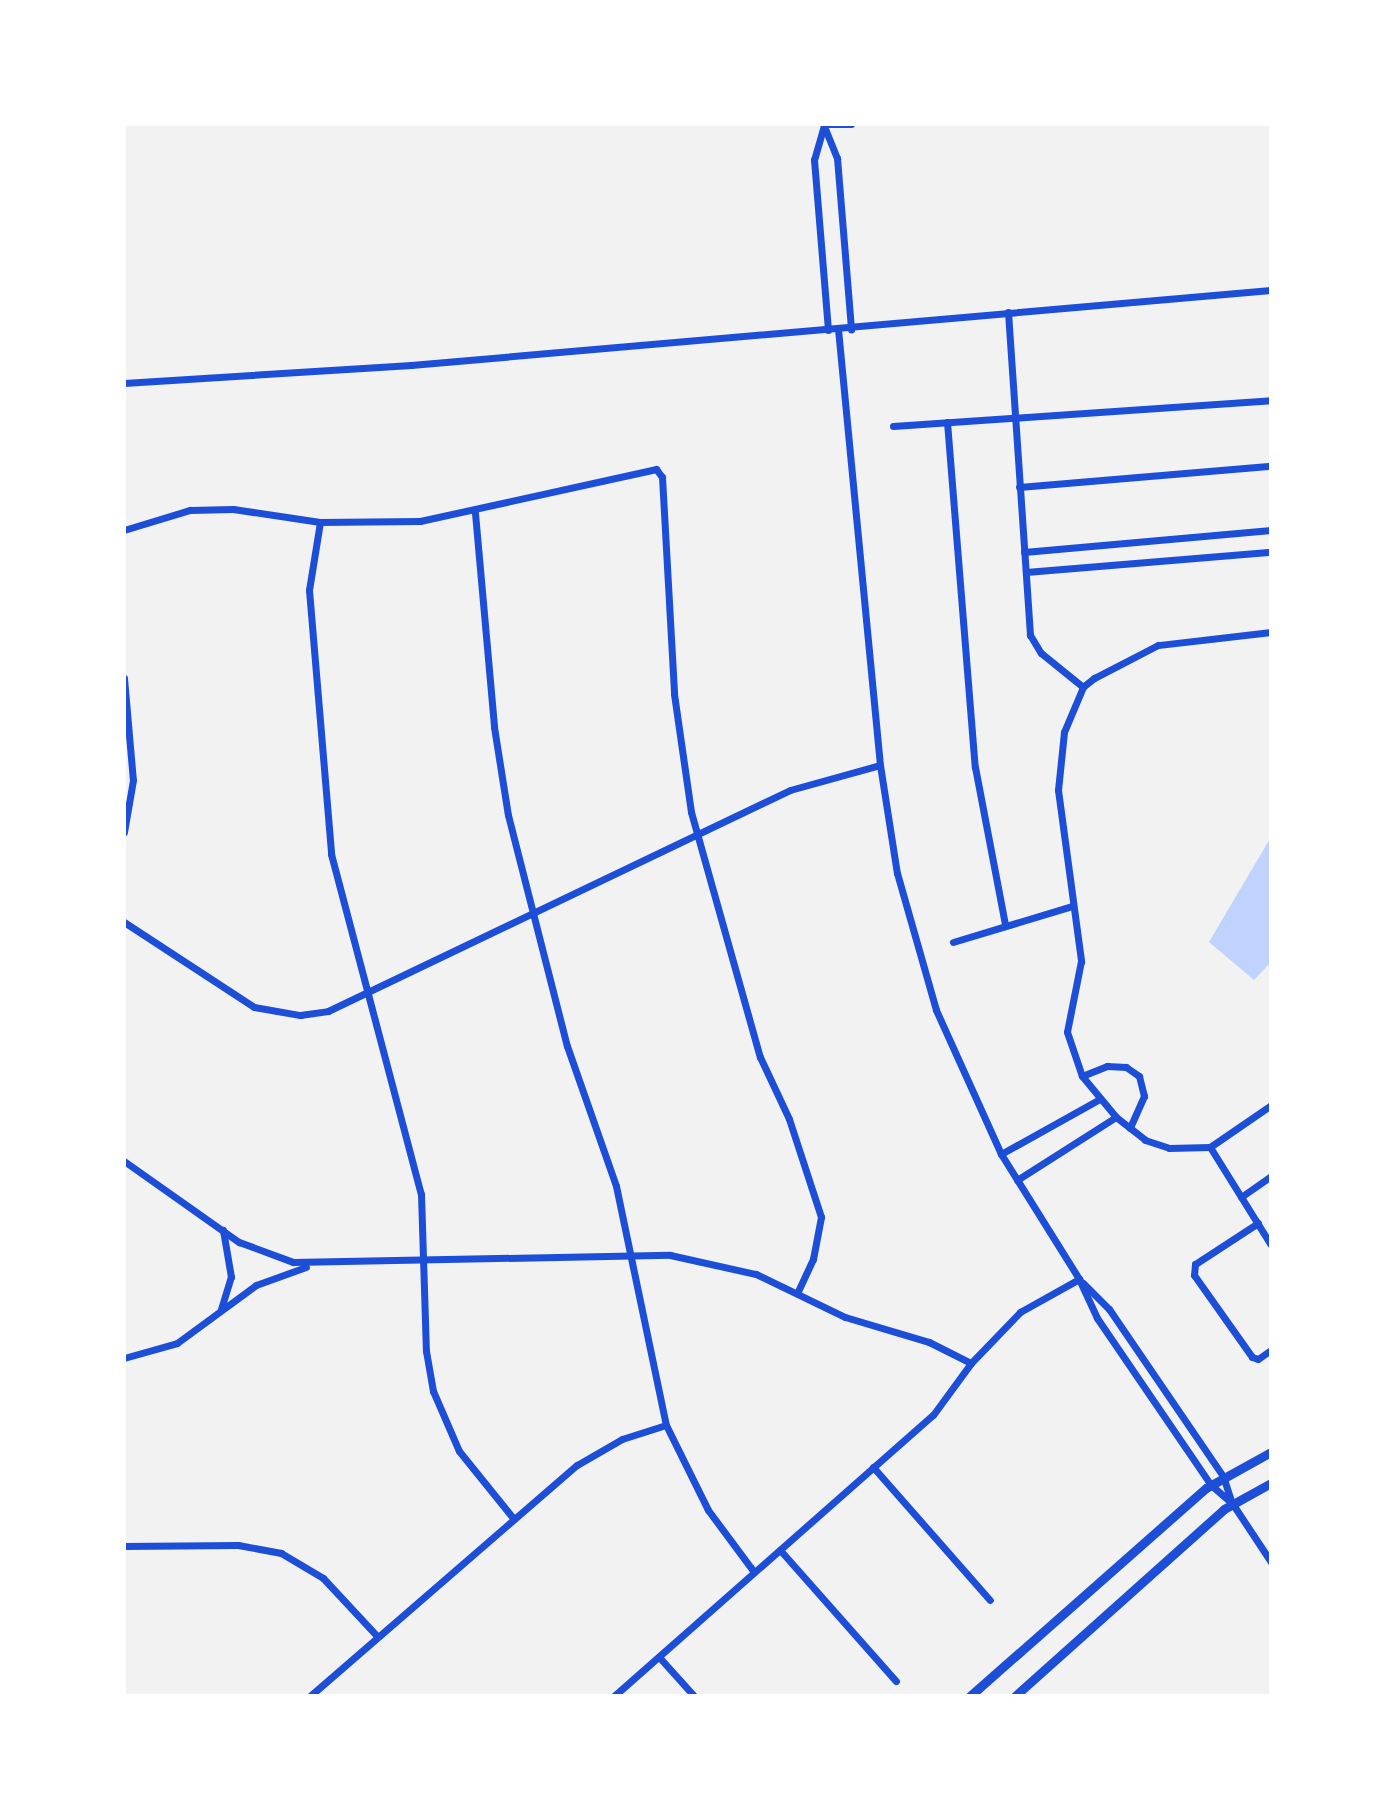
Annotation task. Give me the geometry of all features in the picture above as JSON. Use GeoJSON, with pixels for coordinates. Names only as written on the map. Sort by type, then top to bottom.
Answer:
{"type":"FeatureCollection","features":[{"type":"Feature","properties":{"kind":"street"},"geometry":{"type":"LineString","coordinates":[[824,125],[851,124]]}},
{"type":"Feature","properties":{"kind":"street"},"geometry":{"type":"LineString","coordinates":[[824,125],[837,158],[851,329]]}},
{"type":"Feature","properties":{"kind":"street"},"geometry":{"type":"LineString","coordinates":[[824,125],[814,160],[828,330]]}},
{"type":"Feature","properties":{"kind":"street"},"geometry":{"type":"LineString","coordinates":[[124,383],[851,329],[1008,312],[1271,290]]}},
{"type":"Feature","properties":{"kind":"street"},"geometry":{"type":"LineString","coordinates":[[1008,312],[1012,420],[1030,635],[1041,653],[1083,687]]}},
{"type":"Feature","properties":{"kind":"street"},"geometry":{"type":"LineString","coordinates":[[838,329],[880,765],[897,873],[917,952],[948,1041],[1001,1154],[1079,1279],[1097,1318],[1211,1485],[1232,1503]]}},
{"type":"Feature","properties":{"kind":"street"},"geometry":{"type":"LineString","coordinates":[[893,426],[1271,400]]}},
{"type":"Feature","properties":{"kind":"street"},"geometry":{"type":"LineString","coordinates":[[947,422],[975,767],[1005,925]]}},
{"type":"Feature","properties":{"kind":"street"},"geometry":{"type":"LineString","coordinates":[[1019,487],[1271,466]]}},
{"type":"Feature","properties":{"kind":"street"},"geometry":{"type":"LineString","coordinates":[[124,530],[190,510],[233,509],[320,522],[420,521],[475,513],[656,469],[662,477],[674,694],[698,836],[760,1057],[789,1119],[821,1217],[813,1259],[797,1294]]}},
{"type":"Feature","properties":{"kind":"street"},"geometry":{"type":"LineString","coordinates":[[475,513],[494,727],[508,815],[567,1046],[616,1186],[666,1425],[708,1510],[754,1572]]}},
{"type":"Feature","properties":{"kind":"street"},"geometry":{"type":"LineString","coordinates":[[320,522],[309,590],[331,854],[421,1194],[426,1351],[440,1412],[459,1451],[513,1518]]}},
{"type":"Feature","properties":{"kind":"street"},"geometry":{"type":"LineString","coordinates":[[1024,552],[1271,530]]}},
{"type":"Feature","properties":{"kind":"street"},"geometry":{"type":"LineString","coordinates":[[1026,572],[1271,552]]}},
{"type":"Feature","properties":{"kind":"street"},"geometry":{"type":"LineString","coordinates":[[1271,632],[1158,645],[1123,660],[1083,687],[1064,732],[1058,790],[1081,961],[1067,1032],[1082,1076],[1116,1117],[1130,1128],[1169,1148],[1210,1147],[1271,1105]]}},
{"type":"Feature","properties":{"kind":"street"},"geometry":{"type":"LineString","coordinates":[[124,678],[133,780],[124,832]]}},
{"type":"Feature","properties":{"kind":"street"},"geometry":{"type":"LineString","coordinates":[[124,922],[254,1007],[300,1015],[368,996],[817,779],[880,765]]}},
{"type":"Feature","properties":{"kind":"street"},"geometry":{"type":"LineString","coordinates":[[953,942],[1072,906]]}},
{"type":"Feature","properties":{"kind":"street"},"geometry":{"type":"LineString","coordinates":[[1082,1076],[1107,1066],[1126,1067],[1139,1076],[1144,1096],[1130,1128]]}},
{"type":"Feature","properties":{"kind":"street"},"geometry":{"type":"LineString","coordinates":[[1001,1154],[1100,1099]]}},
{"type":"Feature","properties":{"kind":"street"},"geometry":{"type":"LineString","coordinates":[[1017,1180],[1116,1117]]}},
{"type":"Feature","properties":{"kind":"street"},"geometry":{"type":"LineString","coordinates":[[1210,1147],[1271,1245]]}},
{"type":"Feature","properties":{"kind":"street"},"geometry":{"type":"LineString","coordinates":[[124,1161],[223,1230],[268,1256],[312,1265],[628,1255],[721,1263],[845,1317],[929,1342],[971,1363]]}},
{"type":"Feature","properties":{"kind":"street"},"geometry":{"type":"LineString","coordinates":[[1241,1197],[1271,1176]]}},
{"type":"Feature","properties":{"kind":"street"},"geometry":{"type":"LineString","coordinates":[[1258,1223],[1195,1264],[1194,1275],[1252,1357],[1258,1359],[1271,1350]]}},
{"type":"Feature","properties":{"kind":"street"},"geometry":{"type":"LineString","coordinates":[[220,1311],[231,1277],[223,1230]]}},
{"type":"Feature","properties":{"kind":"street"},"geometry":{"type":"LineString","coordinates":[[124,1358],[177,1343],[256,1285],[312,1265]]}},
{"type":"Feature","properties":{"kind":"street"},"geometry":{"type":"LineString","coordinates":[[614,1696],[933,1415],[971,1363],[1020,1312],[1079,1279]]}},
{"type":"Feature","properties":{"kind":"street"},"geometry":{"type":"LineString","coordinates":[[1079,1279],[1109,1309],[1223,1476],[1232,1503],[1271,1562]]}},
{"type":"Feature","properties":{"kind":"street"},"geometry":{"type":"LineString","coordinates":[[310,1696],[513,1518],[600,1450],[666,1425]]}},
{"type":"Feature","properties":{"kind":"street"},"geometry":{"type":"LineString","coordinates":[[970,1696],[1211,1485],[1271,1452]]}},
{"type":"Feature","properties":{"kind":"street"},"geometry":{"type":"LineString","coordinates":[[873,1467],[990,1600]]}},
{"type":"Feature","properties":{"kind":"street"},"geometry":{"type":"LineString","coordinates":[[1015,1696],[1232,1503],[1271,1483]]}},
{"type":"Feature","properties":{"kind":"street"},"geometry":{"type":"LineString","coordinates":[[124,1546],[238,1545],[281,1553],[323,1578],[377,1636]]}},
{"type":"Feature","properties":{"kind":"street"},"geometry":{"type":"LineString","coordinates":[[780,1550],[896,1681]]}},
{"type":"Feature","properties":{"kind":"street"},"geometry":{"type":"LineString","coordinates":[[659,1657],[694,1696]]}},
{"type":"Feature","properties":{"kind":"water"},"geometry":{"type":"Polygon","coordinates":[[[1271,837],[1271,962],[1254,980],[1209,942],[1271,837]]]}}]}
